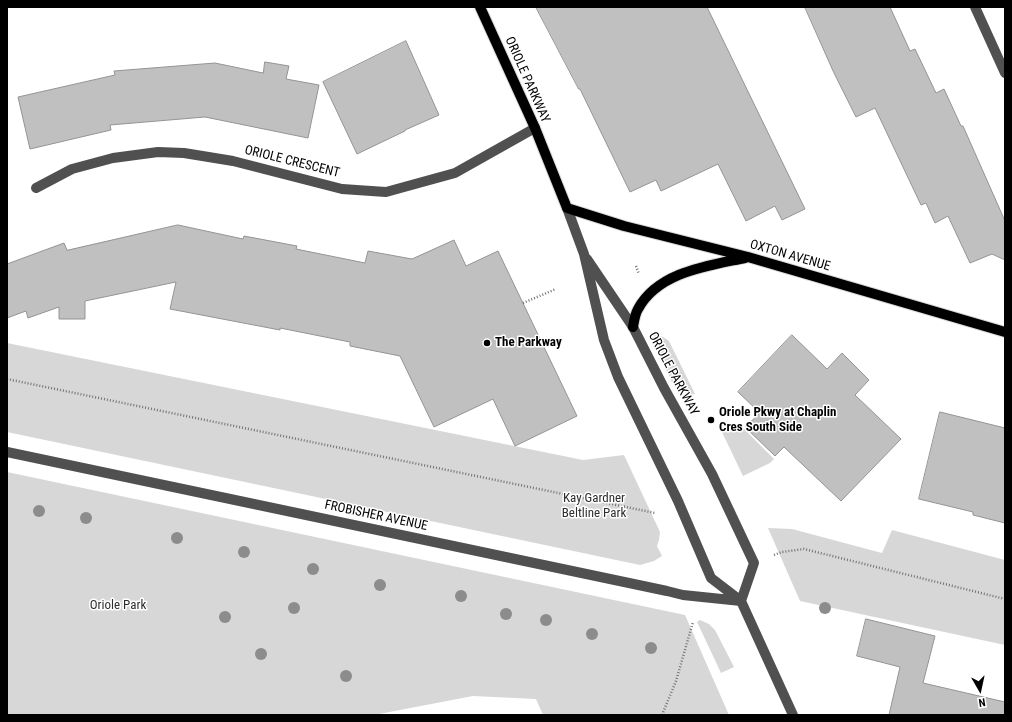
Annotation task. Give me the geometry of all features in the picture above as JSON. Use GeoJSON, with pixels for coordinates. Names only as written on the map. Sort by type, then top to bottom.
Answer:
{"type":"FeatureCollection","features":[{"type":"Feature","properties":{"kind":"main road","name":"ORIOLE PARKWAY"},"geometry":{"type":"LineString","coordinates":[[480,7],[535,128],[567,208]]}},
{"type":"Feature","properties":{"kind":"main road","name":"OXTON AVENUE"},"geometry":{"type":"LineString","coordinates":[[567,208],[624,226],[748,257],[1005,332]]}},
{"type":"Feature","properties":{"kind":"main road"},"geometry":{"type":"LineString","coordinates":[[633,327],[637,310],[648,294],[657,286],[674,276],[711,265],[748,257]]}},
{"type":"Feature","properties":{"kind":"street"},"geometry":{"type":"LineString","coordinates":[[975,7],[1005,73]]}},
{"type":"Feature","properties":{"kind":"street","name":"ORIOLE CRESCENT"},"geometry":{"type":"LineString","coordinates":[[36,188],[72,168],[113,158],[158,152],[184,153],[233,160],[342,188],[386,192],[455,173],[535,128]]}},
{"type":"Feature","properties":{"kind":"street","name":"ORIOLE PARKWAY"},"geometry":{"type":"LineString","coordinates":[[567,208],[584,254],[604,340],[618,377],[678,501],[712,578],[741,601],[793,715]]}},
{"type":"Feature","properties":{"kind":"street","name":"ORIOLE PARKWAY"},"geometry":{"type":"LineString","coordinates":[[584,254],[633,327],[664,388],[712,474],[754,563],[741,601]]}},
{"type":"Feature","properties":{"kind":"street","name":"FROBISHER AVENUE"},"geometry":{"type":"LineString","coordinates":[[7,452],[672,592],[741,601]]}},
{"type":"Feature","properties":{"kind":"path"},"geometry":{"type":"LineString","coordinates":[[523,303],[556,288]]}},
{"type":"Feature","properties":{"kind":"path"},"geometry":{"type":"LineString","coordinates":[[7,379],[655,513]]}},
{"type":"Feature","properties":{"kind":"path"},"geometry":{"type":"LineString","coordinates":[[772,555],[804,549],[1005,599]]}},
{"type":"Feature","properties":{"kind":"path"},"geometry":{"type":"LineString","coordinates":[[662,715],[676,681],[693,622]]}},
{"type":"Feature","properties":{"kind":"green space"},"geometry":{"type":"Polygon","coordinates":[[[654,334],[669,341],[695,394],[690,395],[672,382],[656,349],[654,334]]]}},
{"type":"Feature","properties":{"kind":"green space","name":"Kay Gardner Beltline Park"},"geometry":{"type":"Polygon","coordinates":[[[7,343],[583,460],[624,455],[660,532],[657,546],[662,556],[654,561],[640,565],[7,432],[7,343]]]}},
{"type":"Feature","properties":{"kind":"green space"},"geometry":{"type":"Polygon","coordinates":[[[735,424],[741,426],[774,459],[770,463],[743,476],[721,430],[735,424]]]}},
{"type":"Feature","properties":{"kind":"green space","name":"Oriole Park"},"geometry":{"type":"Polygon","coordinates":[[[7,472],[685,615],[729,715],[543,715],[536,699],[473,696],[374,715],[7,715],[7,472]]]}},
{"type":"Feature","properties":{"kind":"green space"},"geometry":{"type":"Polygon","coordinates":[[[768,528],[792,529],[882,553],[892,530],[1005,560],[1005,645],[800,601],[768,528]]]}},
{"type":"Feature","properties":{"kind":"green space"},"geometry":{"type":"Polygon","coordinates":[[[700,620],[709,624],[715,630],[734,667],[721,673],[697,622],[700,620]]]}},
{"type":"Feature","properties":{"kind":"building"},"geometry":{"type":"Polygon","coordinates":[[[536,7],[707,7],[805,209],[782,220],[775,206],[746,221],[718,164],[661,191],[656,180],[630,192],[580,89],[536,7]]]}},
{"type":"Feature","properties":{"kind":"building"},"geometry":{"type":"Polygon","coordinates":[[[805,7],[890,7],[910,51],[915,49],[936,93],[944,89],[961,126],[963,126],[1005,221],[1005,260],[992,254],[970,263],[948,216],[935,223],[926,203],[921,205],[875,108],[856,117],[834,73],[805,7]]]}},
{"type":"Feature","properties":{"kind":"building"},"geometry":{"type":"Polygon","coordinates":[[[406,41],[439,115],[357,154],[323,82],[406,41]]]}},
{"type":"Feature","properties":{"kind":"building"},"geometry":{"type":"Polygon","coordinates":[[[265,62],[289,66],[286,79],[319,85],[308,138],[205,117],[110,125],[111,130],[30,149],[18,97],[115,75],[114,71],[215,63],[263,73],[265,62]]]}},
{"type":"Feature","properties":{"kind":"building"},"geometry":{"type":"Polygon","coordinates":[[[178,225],[243,239],[244,236],[297,246],[296,249],[365,263],[368,251],[412,259],[454,240],[466,266],[498,251],[577,416],[515,446],[493,399],[434,427],[400,356],[350,346],[350,342],[170,309],[176,282],[85,301],[85,319],[59,319],[59,307],[28,318],[26,311],[7,318],[7,264],[64,243],[67,250],[178,225]]]}},
{"type":"Feature","properties":{"kind":"building"},"geometry":{"type":"Polygon","coordinates":[[[792,335],[827,369],[842,353],[869,380],[855,395],[901,439],[841,501],[784,447],[775,456],[745,427],[760,413],[738,392],[792,335]]]}},
{"type":"Feature","properties":{"kind":"building"},"geometry":{"type":"Polygon","coordinates":[[[940,412],[1005,428],[1005,523],[973,515],[973,512],[919,499],[940,412]]]}},
{"type":"Feature","properties":{"kind":"building"},"geometry":{"type":"Polygon","coordinates":[[[866,619],[935,636],[923,683],[1005,702],[1005,715],[889,715],[900,667],[857,656],[866,619]]]}},
{"type":"Feature","properties":{"kind":"place","name":"The Parkway"},"geometry":{"type":"Point","coordinates":[487,343]}},
{"type":"Feature","properties":{"kind":"place","name":"Oriole Pkwy at Chaplin Cres South Side"},"geometry":{"type":"Point","coordinates":[711,420]}}]}
